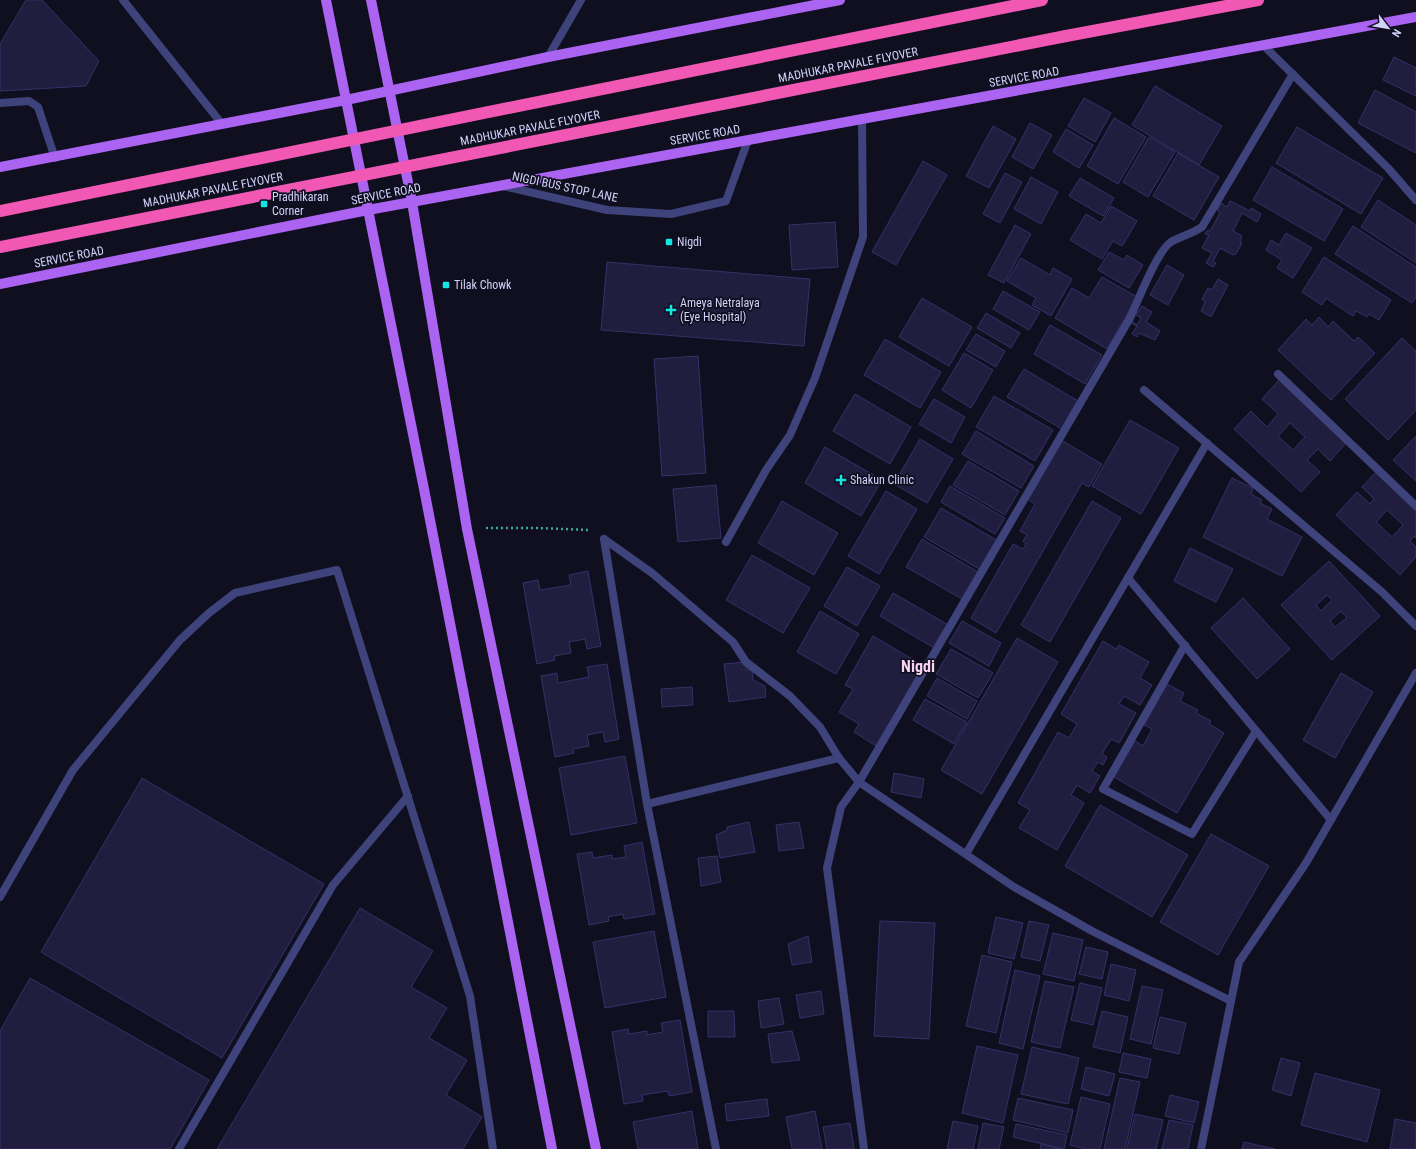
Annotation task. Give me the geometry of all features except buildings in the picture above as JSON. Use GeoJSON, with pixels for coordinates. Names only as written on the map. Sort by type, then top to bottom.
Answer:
{"type":"FeatureCollection","features":[{"type":"Feature","properties":{"kind":"highway","name":"MADHUKAR PAVALE FLYOVER"},"geometry":{"type":"LineString","coordinates":[[0,211],[1042,0]]}},
{"type":"Feature","properties":{"kind":"highway","name":"MADHUKAR PAVALE FLYOVER"},"geometry":{"type":"LineString","coordinates":[[0,247],[1066,36],[1258,0]]}},
{"type":"Feature","properties":{"kind":"main road"},"geometry":{"type":"LineString","coordinates":[[326,0],[423,481],[552,1149]]}},
{"type":"Feature","properties":{"kind":"main road"},"geometry":{"type":"LineString","coordinates":[[371,0],[412,202],[468,529],[596,1149]]}},
{"type":"Feature","properties":{"kind":"main road"},"geometry":{"type":"LineString","coordinates":[[0,167],[55,158],[346,100],[548,57],[840,0]]}},
{"type":"Feature","properties":{"kind":"main road","name":"SERVICE ROAD"},"geometry":{"type":"LineString","coordinates":[[0,284],[368,210],[1416,17]]}},
{"type":"Feature","properties":{"kind":"street"},"geometry":{"type":"LineString","coordinates":[[123,0],[222,124]]}},
{"type":"Feature","properties":{"kind":"street"},"geometry":{"type":"LineString","coordinates":[[548,57],[580,0]]}},
{"type":"Feature","properties":{"kind":"street"},"geometry":{"type":"LineString","coordinates":[[1264,46],[1388,168],[1416,200]]}},
{"type":"Feature","properties":{"kind":"street"},"geometry":{"type":"LineString","coordinates":[[864,1149],[827,868],[841,806],[859,782],[1130,318],[1161,253],[1171,242],[1193,234],[1202,227],[1293,74]]}},
{"type":"Feature","properties":{"kind":"street"},"geometry":{"type":"LineString","coordinates":[[0,103],[29,101],[38,108],[55,158]]}},
{"type":"Feature","properties":{"kind":"street"},"geometry":{"type":"LineString","coordinates":[[726,542],[766,470],[790,435],[815,378],[863,237],[862,119]]}},
{"type":"Feature","properties":{"kind":"street","name":"NIGDI BUS STOP LANE"},"geometry":{"type":"LineString","coordinates":[[502,185],[607,210],[671,214],[726,200],[748,140]]}},
{"type":"Feature","properties":{"kind":"street"},"geometry":{"type":"LineString","coordinates":[[1278,374],[1416,506]]}},
{"type":"Feature","properties":{"kind":"street"},"geometry":{"type":"LineString","coordinates":[[1144,390],[1382,592],[1416,626]]}},
{"type":"Feature","properties":{"kind":"street"},"geometry":{"type":"LineString","coordinates":[[966,854],[1207,443]]}},
{"type":"Feature","properties":{"kind":"street"},"geometry":{"type":"LineString","coordinates":[[604,539],[652,573],[733,642],[746,662],[790,696],[820,727],[839,758],[859,782],[1014,887],[1092,931],[1231,1001]]}},
{"type":"Feature","properties":{"kind":"street"},"geometry":{"type":"LineString","coordinates":[[604,539],[647,804],[716,1149]]}},
{"type":"Feature","properties":{"kind":"street"},"geometry":{"type":"LineString","coordinates":[[0,897],[74,770],[180,640],[208,613],[235,593],[337,570],[470,996],[493,1149]]}},
{"type":"Feature","properties":{"kind":"street"},"geometry":{"type":"LineString","coordinates":[[1128,578],[1331,820]]}},
{"type":"Feature","properties":{"kind":"street"},"geometry":{"type":"LineString","coordinates":[[1185,646],[1103,789],[1192,834],[1256,731]]}},
{"type":"Feature","properties":{"kind":"street"},"geometry":{"type":"LineString","coordinates":[[1201,1149],[1239,962],[1306,863],[1416,673]]}},
{"type":"Feature","properties":{"kind":"street"},"geometry":{"type":"LineString","coordinates":[[647,804],[839,758]]}},
{"type":"Feature","properties":{"kind":"street"},"geometry":{"type":"LineString","coordinates":[[179,1149],[334,885],[408,796]]}},
{"type":"Feature","properties":{"kind":"path"},"geometry":{"type":"LineString","coordinates":[[468,529],[586,529],[604,539]]}},
{"type":"Feature","properties":{"kind":"place","name":"Pradhikaran Corner"},"geometry":{"type":"Point","coordinates":[264,204]}},
{"type":"Feature","properties":{"kind":"place","name":"Nigdi"},"geometry":{"type":"Point","coordinates":[669,242]}},
{"type":"Feature","properties":{"kind":"place","name":"Tilak Chowk"},"geometry":{"type":"Point","coordinates":[446,285]}},
{"type":"Feature","properties":{"kind":"place","name":"Ameya Netralaya (Eye Hospital)"},"geometry":{"type":"Point","coordinates":[671,310]}},
{"type":"Feature","properties":{"kind":"place","name":"Shakun Clinic"},"geometry":{"type":"Point","coordinates":[841,480]}},
{"type":"Feature","properties":{"kind":"district","name":"Nigdi"},"geometry":{"type":"Point","coordinates":[918,666]}}]}
